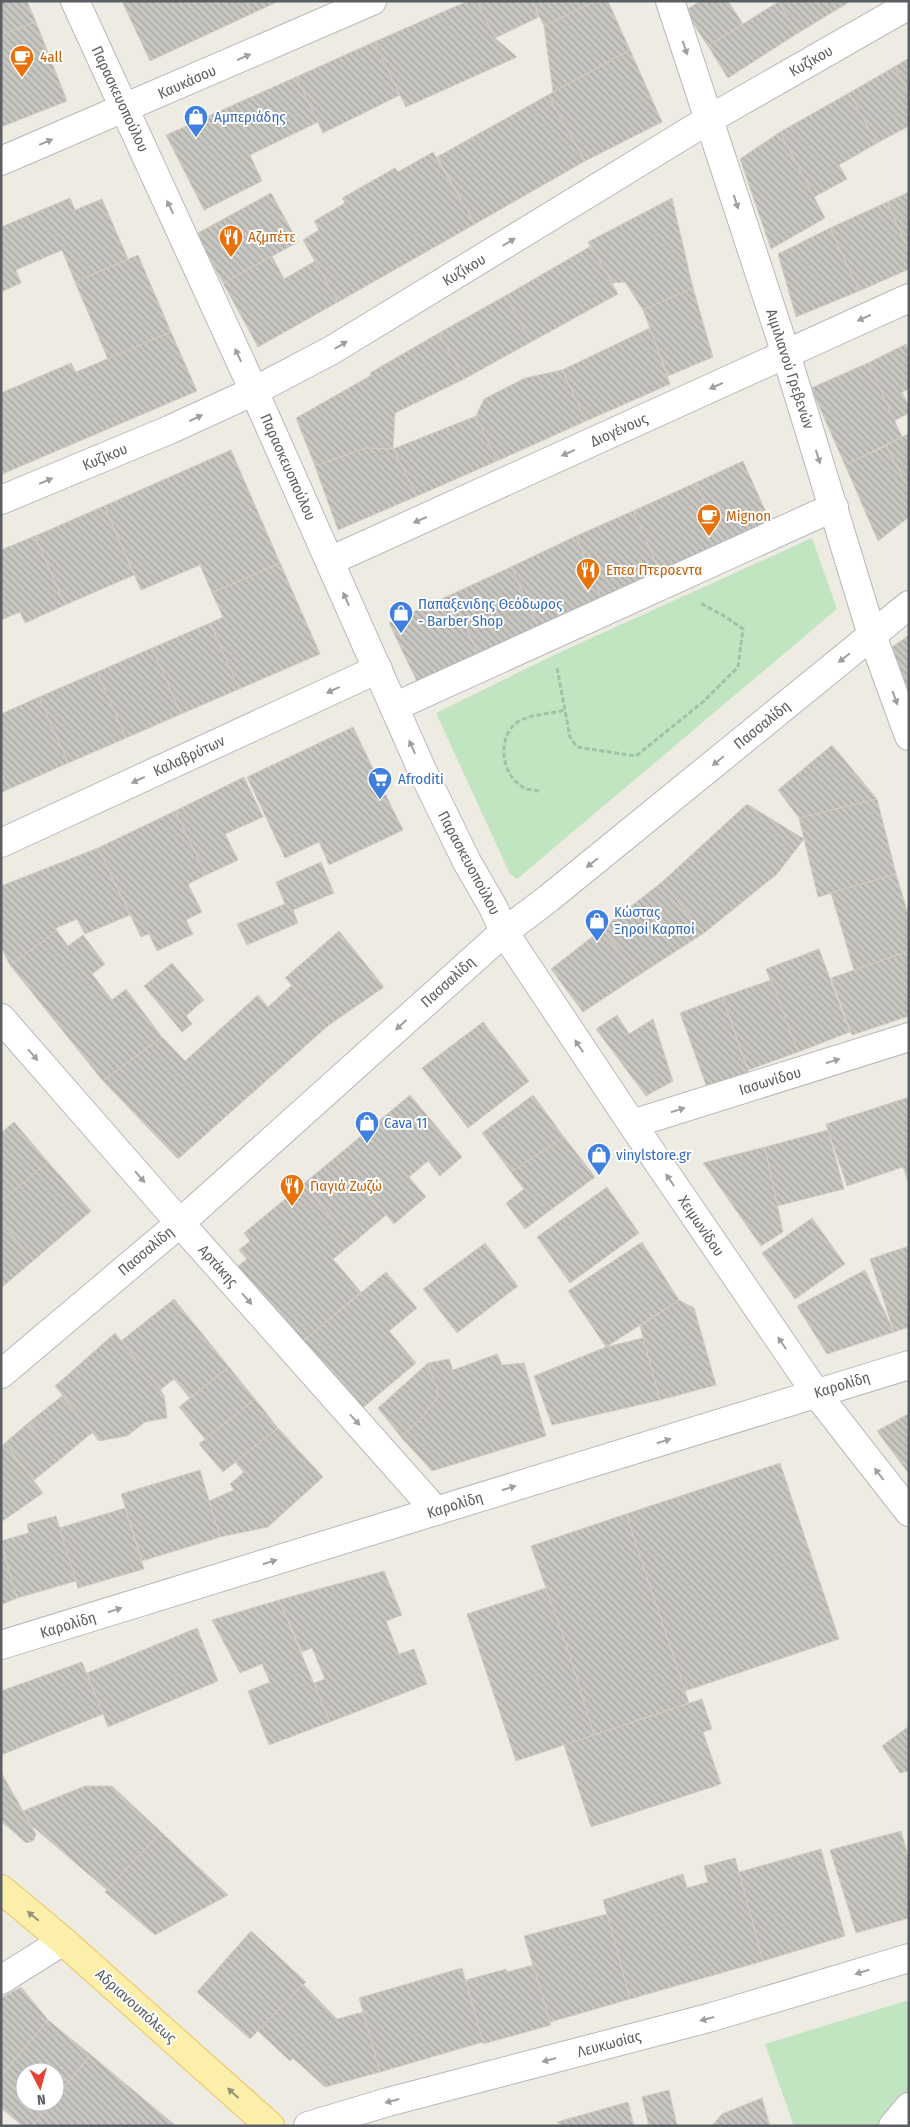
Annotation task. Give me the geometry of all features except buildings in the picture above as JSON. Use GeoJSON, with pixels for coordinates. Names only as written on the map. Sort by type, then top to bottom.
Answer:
{"type":"FeatureCollection","features":[{"type":"Feature","properties":{"kind":"main road","name":"Αδριανουπόλεως"},"geometry":{"type":"LineString","coordinates":[[1,1888],[270,2126]]}},
{"type":"Feature","properties":{"kind":"street","name":"Παρασκευοπούλου"},"geometry":{"type":"LineString","coordinates":[[75,1],[254,390],[442,812],[493,907],[504,932]]}},
{"type":"Feature","properties":{"kind":"street","name":"Καυκάσου"},"geometry":{"type":"LineString","coordinates":[[1,161],[372,1]]}},
{"type":"Feature","properties":{"kind":"street","name":"Αιμιλιανού Γρεβενών"},"geometry":{"type":"LineString","coordinates":[[670,1],[786,354],[872,635],[909,736]]}},
{"type":"Feature","properties":{"kind":"street","name":"Κυζίκου"},"geometry":{"type":"LineString","coordinates":[[1,500],[169,430],[254,390],[332,350],[708,120],[909,5]]}},
{"type":"Feature","properties":{"kind":"street","name":"Διογένους"},"geometry":{"type":"LineString","coordinates":[[330,561],[909,298]]}},
{"type":"Feature","properties":{"kind":"street"},"geometry":{"type":"LineString","coordinates":[[394,707],[834,507]]}},
{"type":"Feature","properties":{"kind":"street","name":"Πασσαλίδη"},"geometry":{"type":"LineString","coordinates":[[1,1374],[180,1223],[504,932],[549,898],[909,605]]}},
{"type":"Feature","properties":{"kind":"street","name":"Καλαβρύτων"},"geometry":{"type":"LineString","coordinates":[[1,843],[378,669]]}},
{"type":"Feature","properties":{"kind":"street","name":"Χειμωνίδου"},"geometry":{"type":"LineString","coordinates":[[504,932],[632,1124],[816,1393],[909,1512]]}},
{"type":"Feature","properties":{"kind":"street","name":"Αρτάκης"},"geometry":{"type":"LineString","coordinates":[[1,1018],[436,1511]]}},
{"type":"Feature","properties":{"kind":"street","name":"Ιασωνίδου"},"geometry":{"type":"LineString","coordinates":[[632,1124],[909,1037]]}},
{"type":"Feature","properties":{"kind":"street","name":"Καρολίδη"},"geometry":{"type":"LineString","coordinates":[[1,1645],[909,1365]]}},
{"type":"Feature","properties":{"kind":"street"},"geometry":{"type":"LineString","coordinates":[[1,1980],[63,1941]]}},
{"type":"Feature","properties":{"kind":"street","name":"Λευκωσίας"},"geometry":{"type":"LineString","coordinates":[[308,2126],[388,2102],[712,2017],[909,1958]]}},
{"type":"Feature","properties":{"kind":"street"},"geometry":{"type":"LineString","coordinates":[[893,2126],[909,2107]]}},
{"type":"Feature","properties":{"kind":"path"},"geometry":{"type":"LineString","coordinates":[[556,663],[570,737],[576,747],[636,756],[704,701],[738,667],[743,629],[726,617],[695,601],[681,577]]}},
{"type":"Feature","properties":{"kind":"path"},"geometry":{"type":"LineString","coordinates":[[539,791],[527,789],[512,776],[506,766],[504,742],[509,731],[518,722],[528,717],[565,710]]}},
{"type":"Feature","properties":{"kind":"green space"},"geometry":{"type":"Polygon","coordinates":[[[812,538],[837,609],[517,879],[510,874],[436,713],[554,655],[812,538]]]}},
{"type":"Feature","properties":{"kind":"green space"},"geometry":{"type":"Polygon","coordinates":[[[909,2000],[909,2094],[882,2126],[794,2126],[765,2044],[909,2000]]]}},
{"type":"Feature","properties":{"kind":"place","name":"4all"},"geometry":{"type":"Point","coordinates":[22,78]}},
{"type":"Feature","properties":{"kind":"place","name":"Αμπεριάδης"},"geometry":{"type":"Point","coordinates":[196,138]}},
{"type":"Feature","properties":{"kind":"place","name":"Αζμπέτε"},"geometry":{"type":"Point","coordinates":[231,258]}},
{"type":"Feature","properties":{"kind":"place","name":"Mignon"},"geometry":{"type":"Point","coordinates":[709,537]}},
{"type":"Feature","properties":{"kind":"place","name":"Επεα Πτεροεντα"},"geometry":{"type":"Point","coordinates":[588,591]}},
{"type":"Feature","properties":{"kind":"place","name":"Παπαξενιδης Θεόδωρος - Barber Shop"},"geometry":{"type":"Point","coordinates":[401,634]}},
{"type":"Feature","properties":{"kind":"place","name":"Afroditi"},"geometry":{"type":"Point","coordinates":[380,800]}},
{"type":"Feature","properties":{"kind":"place","name":"Κώστας Ξηροί Καρποί"},"geometry":{"type":"Point","coordinates":[597,942]}},
{"type":"Feature","properties":{"kind":"place","name":"Cava 11"},"geometry":{"type":"Point","coordinates":[367,1144]}},
{"type":"Feature","properties":{"kind":"place","name":"vinylstore.gr"},"geometry":{"type":"Point","coordinates":[599,1176]}},
{"type":"Feature","properties":{"kind":"place","name":"Γιαγιά Ζωζώ"},"geometry":{"type":"Point","coordinates":[292,1207]}}]}
